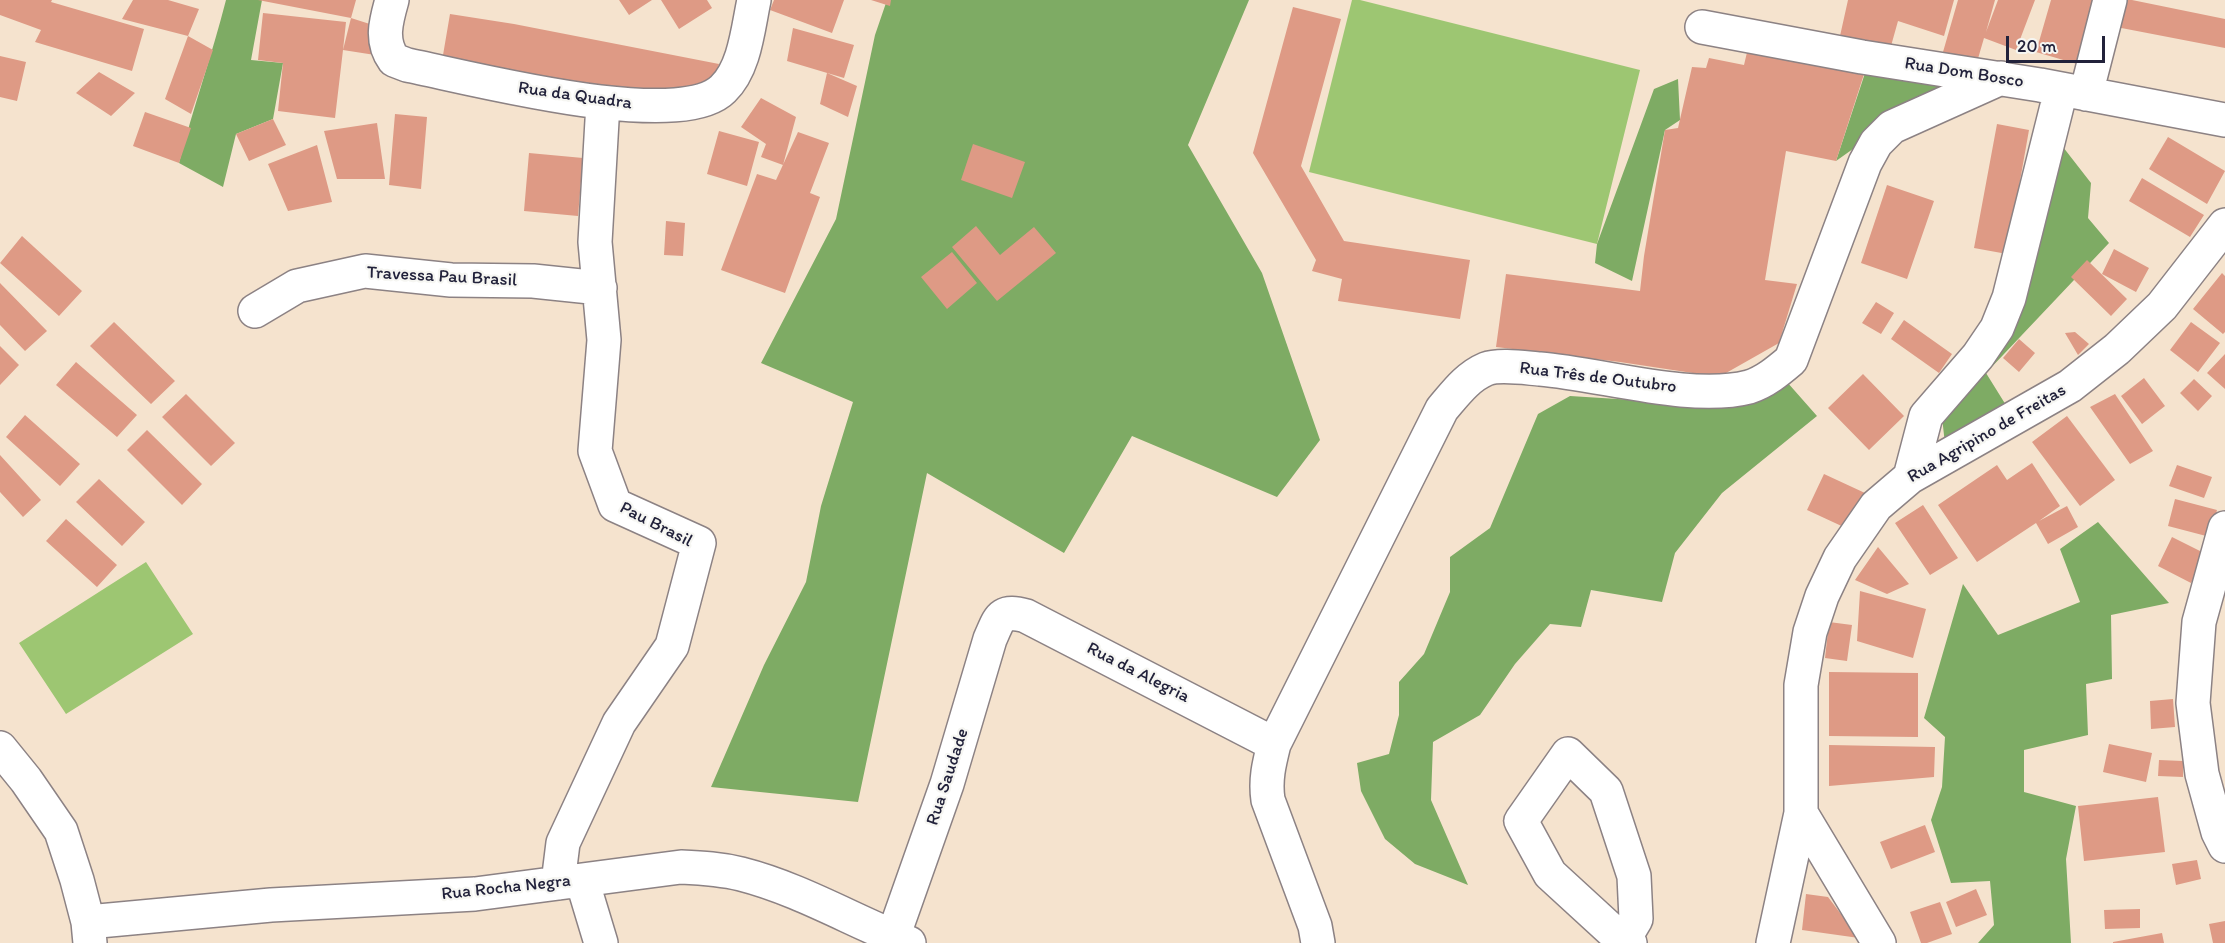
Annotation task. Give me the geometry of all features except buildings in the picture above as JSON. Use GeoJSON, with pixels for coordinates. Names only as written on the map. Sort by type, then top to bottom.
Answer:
{"type":"FeatureCollection","features":[{"type":"Feature","properties":{"kind":"street","name":"Rua da Quadra"},"geometry":{"type":"LineString","coordinates":[[392,0],[386,19],[384,42],[393,60],[512,88],[603,103],[651,106],[698,103],[711,98],[723,89],[736,72],[754,0]]}},
{"type":"Feature","properties":{"kind":"street"},"geometry":{"type":"LineString","coordinates":[[1910,477],[1926,416],[1978,356],[1997,328],[2009,298],[2074,92],[2109,0]]}},
{"type":"Feature","properties":{"kind":"street","name":"Rua Dom Bosco"},"geometry":{"type":"LineString","coordinates":[[1702,27],[1862,57],[2001,78],[2225,120]]}},
{"type":"Feature","properties":{"kind":"street","name":"Rua Três de Outubro"},"geometry":{"type":"LineString","coordinates":[[1318,943],[1315,926],[1268,800],[1267,771],[1274,744],[1442,409],[1466,381],[1487,368],[1517,367],[1561,371],[1681,389],[1713,391],[1749,387],[1771,376],[1791,360],[1865,162],[1875,143],[1892,127],[2001,78]]}},
{"type":"Feature","properties":{"kind":"street","name":"Pau Brasil"},"geometry":{"type":"LineString","coordinates":[[570,882],[563,843],[619,723],[672,646],[699,543],[615,505],[596,451],[604,340],[595,242],[603,103]]}},
{"type":"Feature","properties":{"kind":"street","name":"Rua Agripino de Freitas"},"geometry":{"type":"LineString","coordinates":[[1773,943],[1801,813],[1801,685],[1810,632],[1822,596],[1840,558],[1876,506],[1910,477],[2070,386],[2117,349],[2162,306],[2225,225]]}},
{"type":"Feature","properties":{"kind":"street","name":"Travessa Pau Brasil"},"geometry":{"type":"LineString","coordinates":[[255,311],[297,286],[365,271],[451,280],[533,281],[600,288]]}},
{"type":"Feature","properties":{"kind":"street"},"geometry":{"type":"LineString","coordinates":[[2225,528],[2199,622],[2193,703],[2202,774],[2218,832],[2225,846]]}},
{"type":"Feature","properties":{"kind":"street","name":"Rua da Alegria"},"geometry":{"type":"LineString","coordinates":[[1000,617],[1010,612],[1026,616],[1274,744]]}},
{"type":"Feature","properties":{"kind":"street","name":"Rua Saudade"},"geometry":{"type":"LineString","coordinates":[[901,940],[990,639],[1000,617]]}},
{"type":"Feature","properties":{"kind":"street"},"geometry":{"type":"LineString","coordinates":[[0,748],[26,780],[61,831],[77,880],[89,933]]}},
{"type":"Feature","properties":{"kind":"street"},"geometry":{"type":"LineString","coordinates":[[1568,754],[1606,791],[1634,876],[1636,919],[1627,942],[1550,874],[1521,821],[1568,754]]}},
{"type":"Feature","properties":{"kind":"street"},"geometry":{"type":"LineString","coordinates":[[1801,813],[1879,943]]}},
{"type":"Feature","properties":{"kind":"street","name":"Rua Rocha Negra"},"geometry":{"type":"LineString","coordinates":[[89,933],[271,905],[475,894],[681,867],[711,868],[742,875],[813,900],[901,940]]}},
{"type":"Feature","properties":{"kind":"street"},"geometry":{"type":"LineString","coordinates":[[570,882],[601,943]]}},
{"type":"Feature","properties":{"kind":"green space"},"geometry":{"type":"Polygon","coordinates":[[[226,0],[262,0],[251,60],[283,63],[273,119],[236,134],[223,187],[179,163],[226,0]]]}},
{"type":"Feature","properties":{"kind":"green space"},"geometry":{"type":"Polygon","coordinates":[[[887,0],[1249,0],[1188,145],[1262,273],[1320,440],[1277,497],[1132,436],[1064,553],[927,473],[858,802],[711,787],[764,665],[806,582],[821,506],[853,402],[761,363],[836,219],[875,35],[887,0]]]}},
{"type":"Feature","properties":{"kind":"green space"},"geometry":{"type":"Polygon","coordinates":[[[1352,0],[1360,0],[1640,70],[1597,244],[1309,172],[1352,0]]]}},
{"type":"Feature","properties":{"kind":"green space"},"geometry":{"type":"Polygon","coordinates":[[[1868,64],[1958,90],[1881,129],[1836,161],[1868,64]]]}},
{"type":"Feature","properties":{"kind":"green space"},"geometry":{"type":"Polygon","coordinates":[[[1678,79],[1680,120],[1665,130],[1632,281],[1595,263],[1597,244],[1654,89],[1678,79]]]}},
{"type":"Feature","properties":{"kind":"green space"},"geometry":{"type":"Polygon","coordinates":[[[2063,147],[2091,183],[2088,218],[2109,243],[1986,373],[2009,410],[1945,444],[1942,417],[2063,147]]]}},
{"type":"Feature","properties":{"kind":"green space"},"geometry":{"type":"Polygon","coordinates":[[[1787,382],[1817,416],[1722,493],[1675,553],[1662,602],[1591,590],[1581,627],[1550,624],[1515,664],[1480,715],[1433,742],[1431,800],[1468,885],[1415,864],[1385,839],[1361,791],[1357,763],[1389,754],[1399,715],[1399,682],[1424,654],[1450,592],[1450,557],[1490,528],[1538,414],[1570,396],[1713,405],[1787,382]]]}},
{"type":"Feature","properties":{"kind":"green space"},"geometry":{"type":"Polygon","coordinates":[[[2098,522],[2169,603],[2111,615],[2112,679],[2086,684],[2088,735],[2024,750],[2024,792],[2076,806],[2066,859],[2071,943],[1978,943],[1994,925],[1990,881],[1951,883],[1931,820],[1942,787],[1945,737],[1924,718],[1963,584],[1998,635],[2080,602],[2060,549],[2098,522]]]}},
{"type":"Feature","properties":{"kind":"green space"},"geometry":{"type":"Polygon","coordinates":[[[146,562],[193,634],[66,714],[19,643],[146,562]]]}}]}
